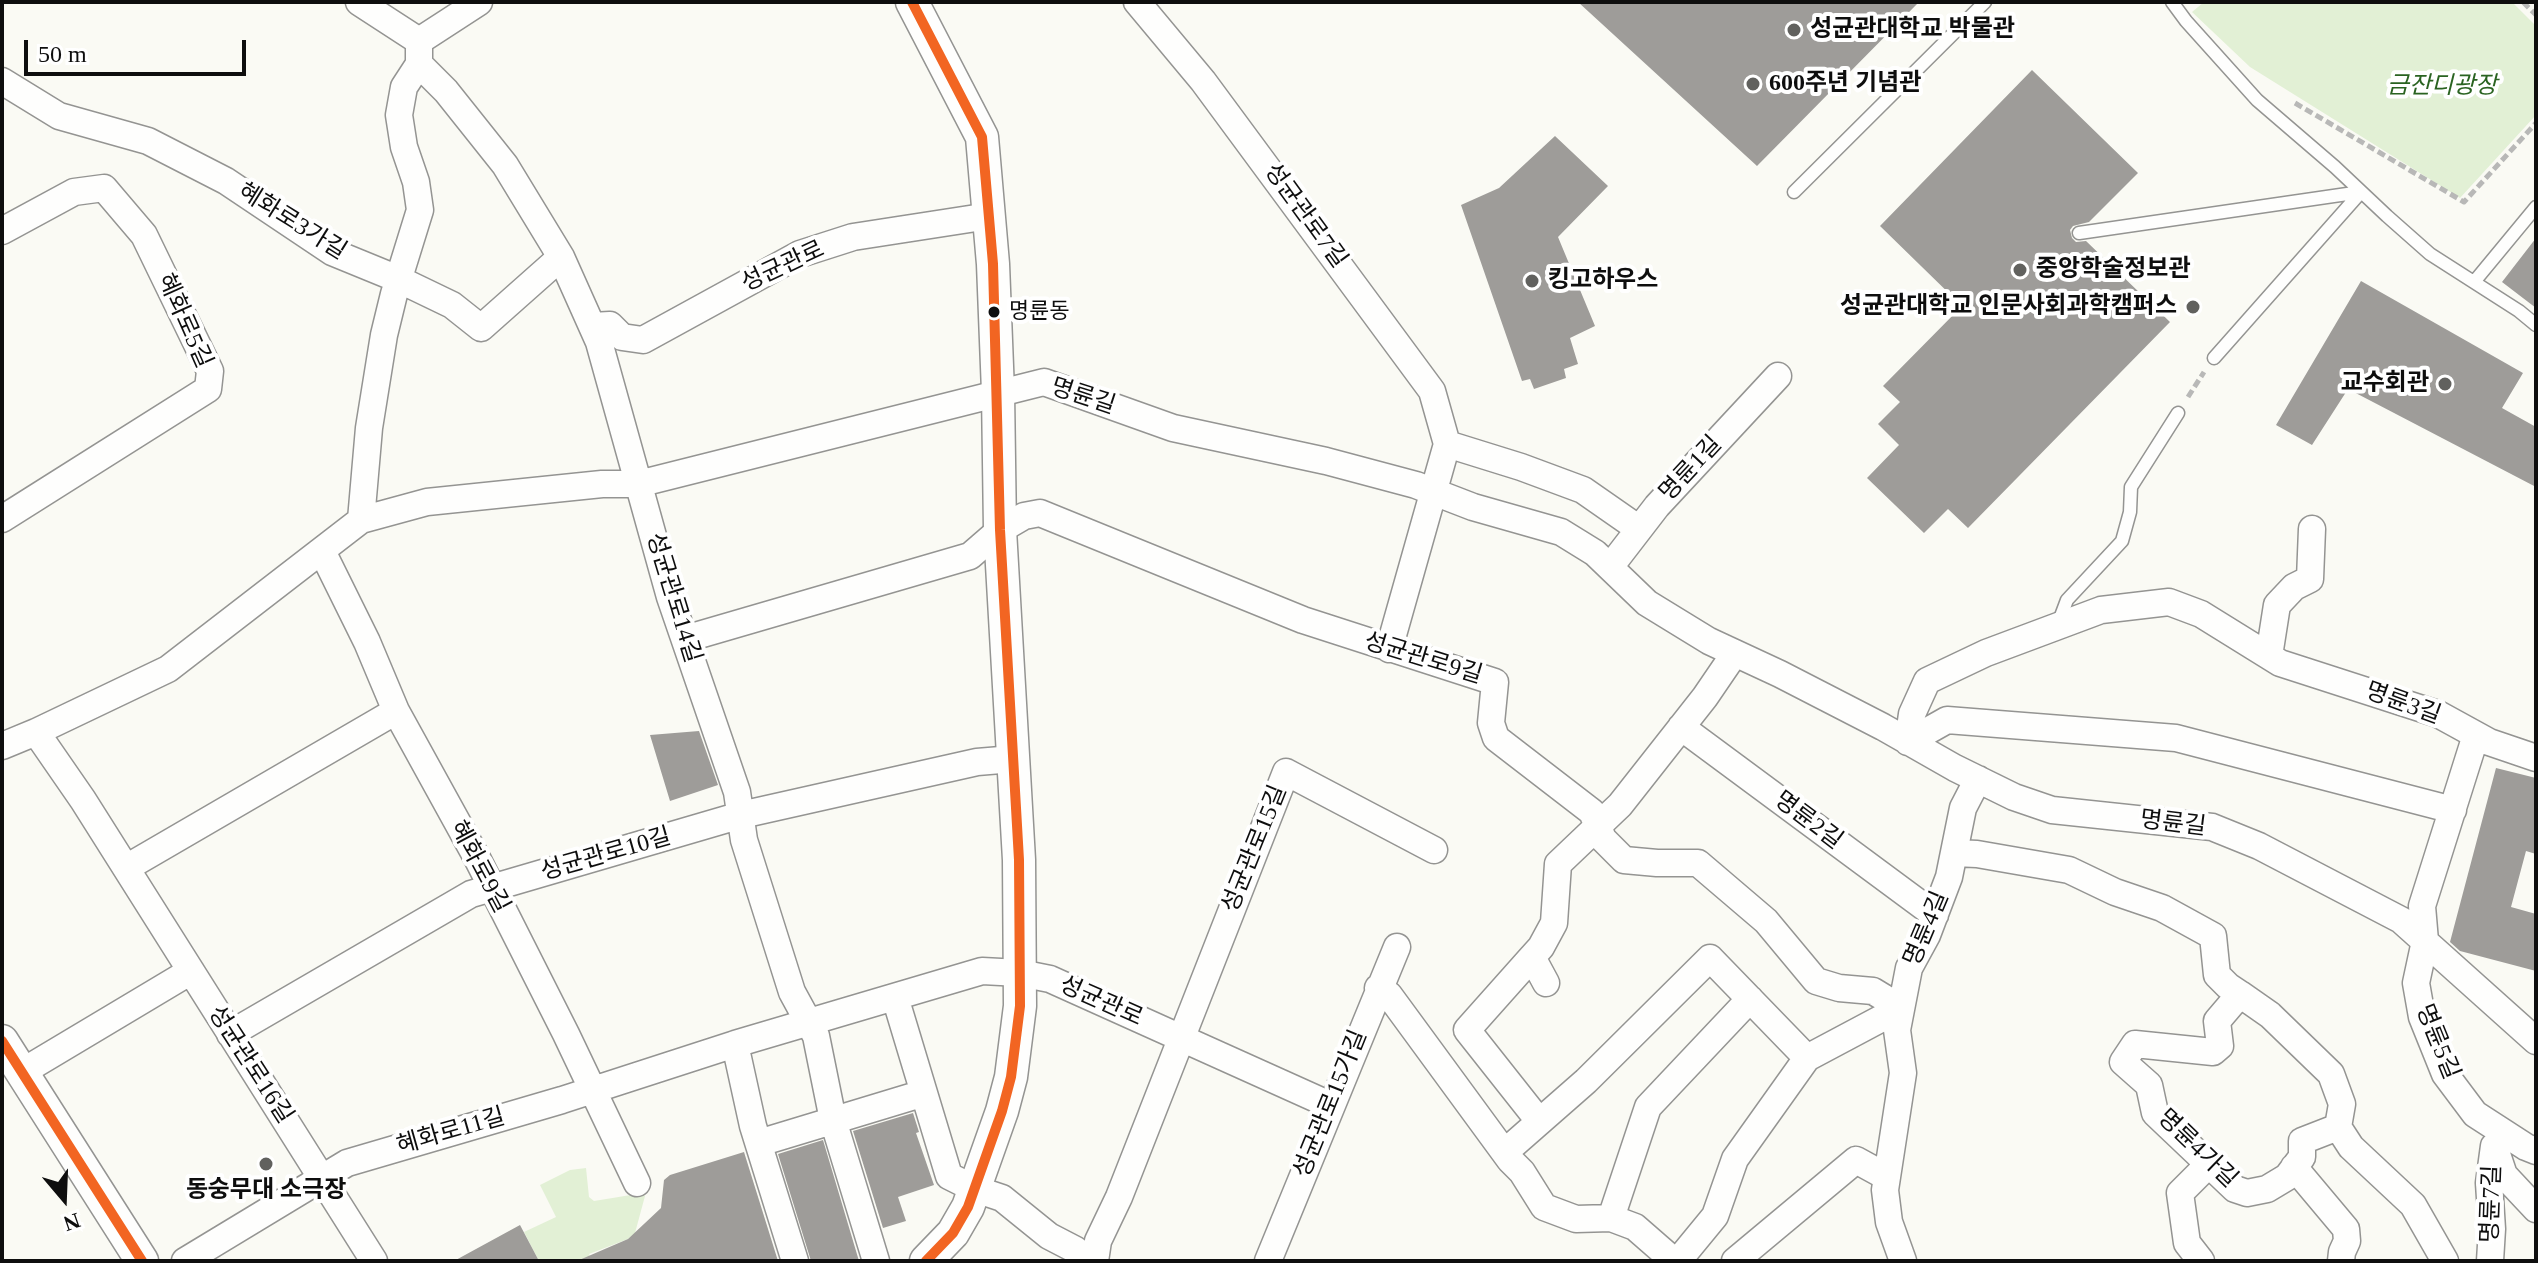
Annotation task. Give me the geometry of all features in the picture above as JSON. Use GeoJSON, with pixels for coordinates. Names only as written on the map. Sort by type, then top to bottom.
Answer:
{"type":"FeatureCollection","features":[{"type":"Feature","properties":{"kind":"street","name":"성균관로14길"},"geometry":{"type":"LineString","coordinates":[[359,2],[419,53],[505,165],[561,257],[599,342],[685,639],[737,792],[744,840],[787,977],[816,1036],[833,1120],[876,1261]]}},
{"type":"Feature","properties":{"kind":"street"},"geometry":{"type":"LineString","coordinates":[[2,746],[168,669],[361,520],[369,428],[384,335],[420,210],[399,115],[404,87],[419,53],[479,2]]}},
{"type":"Feature","properties":{"kind":"street","name":"성균관로"},"geometry":{"type":"LineString","coordinates":[[912,2],[982,137],[989,216],[998,392],[1000,530],[1019,860],[1020,1006],[1011,1077],[968,1207],[953,1233],[926,1261]]}},
{"type":"Feature","properties":{"kind":"street","name":"성균관로7길"},"geometry":{"type":"LineString","coordinates":[[1137,2],[1203,81],[1432,391],[1447,444]]}},
{"type":"Feature","properties":{"kind":"street","name":"혜화로3가길"},"geometry":{"type":"LineString","coordinates":[[2,81],[59,116],[148,141],[226,181],[332,252],[452,305],[481,328],[561,257]]}},
{"type":"Feature","properties":{"kind":"street","name":"혜화로5길"},"geometry":{"type":"LineString","coordinates":[[2,231],[74,192],[104,188],[144,235],[210,371],[208,389],[2,519]]}},
{"type":"Feature","properties":{"kind":"street","name":"성균관로"},"geometry":{"type":"LineString","coordinates":[[592,326],[610,325],[622,337],[643,340],[800,254],[853,237],[989,216]]}},
{"type":"Feature","properties":{"kind":"street","name":"명륜1길"},"geometry":{"type":"LineString","coordinates":[[1610,567],[1657,506],[1778,376]]}},
{"type":"Feature","properties":{"kind":"street","name":"명륜길"},"geometry":{"type":"LineString","coordinates":[[361,520],[427,502],[602,484],[638,484],[1044,382],[1173,428],[1326,461],[1561,532],[1595,553],[1647,603],[1709,641],[1793,681],[2014,797],[2052,810],[2212,827],[2259,846],[2401,920],[2534,1037]]}},
{"type":"Feature","properties":{"kind":"street"},"geometry":{"type":"LineString","coordinates":[[1389,649],[1447,444],[1583,490],[1639,529]]}},
{"type":"Feature","properties":{"kind":"street","name":"성균관로9길"},"geometry":{"type":"LineString","coordinates":[[1000,530],[1024,516],[1040,513],[1303,620],[1495,682],[1491,723],[1496,738],[1592,812],[1603,839],[1624,860],[1698,863],[1766,921],[1816,981],[1839,988],[1873,991],[1901,1008]]}},
{"type":"Feature","properties":{"kind":"street"},"geometry":{"type":"LineString","coordinates":[[2269,656],[2277,605],[2294,587],[2310,579],[2312,529]]}},
{"type":"Feature","properties":{"kind":"street"},"geometry":{"type":"LineString","coordinates":[[685,639],[970,556],[1000,530]]}},
{"type":"Feature","properties":{"kind":"street","name":"혜화로9길"},"geometry":{"type":"LineString","coordinates":[[322,551],[367,642],[396,711],[492,889],[637,1183]]}},
{"type":"Feature","properties":{"kind":"street","name":"명륜3길"},"geometry":{"type":"LineString","coordinates":[[1908,742],[1912,714],[1927,681],[1986,653],[2101,610],[2169,602],[2201,614],[2280,663],[2438,714],[2489,742],[2536,758]]}},
{"type":"Feature","properties":{"kind":"street"},"geometry":{"type":"LineString","coordinates":[[1539,1121],[1467,1030],[1541,947],[1554,923],[1558,864],[1620,805],[1735,653]]}},
{"type":"Feature","properties":{"kind":"street"},"geometry":{"type":"LineString","coordinates":[[126,868],[396,711]]}},
{"type":"Feature","properties":{"kind":"street"},"geometry":{"type":"LineString","coordinates":[[1908,742],[1947,720],[2176,738],[2453,810]]}},
{"type":"Feature","properties":{"kind":"street","name":"명륜2길"},"geometry":{"type":"LineString","coordinates":[[1681,727],[1935,915]]}},
{"type":"Feature","properties":{"kind":"street","name":"성균관로16길"},"geometry":{"type":"LineString","coordinates":[[36,732],[126,868],[374,1261]]}},
{"type":"Feature","properties":{"kind":"street"},"geometry":{"type":"LineString","coordinates":[[2425,941],[2422,906],[2476,735]]}},
{"type":"Feature","properties":{"kind":"street","name":"성균관로10길"},"geometry":{"type":"LineString","coordinates":[[230,1034],[471,894],[741,815],[977,762],[1013,759]]}},
{"type":"Feature","properties":{"kind":"street","name":"성균관로15길"},"geometry":{"type":"LineString","coordinates":[[1095,1261],[1098,1241],[1119,1197],[1286,772],[1434,850]]}},
{"type":"Feature","properties":{"kind":"street","name":"명륜4길"},"geometry":{"type":"LineString","coordinates":[[1903,1261],[1889,1222],[1885,1190],[1903,1073],[1897,1030],[1909,968],[1927,935],[1949,877],[1963,808],[1978,779]]}},
{"type":"Feature","properties":{"kind":"street"},"geometry":{"type":"LineString","coordinates":[[1954,853],[2069,870],[2115,892],[2162,908],[2213,936],[2217,975],[2270,1015],[2331,1074],[2342,1104],[2338,1127],[2351,1147],[2413,1205],[2445,1261]]}},
{"type":"Feature","properties":{"kind":"street","name":"명륜5길"},"geometry":{"type":"LineString","coordinates":[[2425,941],[2416,983],[2422,1017],[2445,1074],[2495,1138],[2504,1175],[2536,1209]]}},
{"type":"Feature","properties":{"kind":"street","name":"성균관로15가길"},"geometry":{"type":"LineString","coordinates":[[1268,1261],[1397,947]]}},
{"type":"Feature","properties":{"kind":"street"},"geometry":{"type":"LineString","coordinates":[[1532,957],[1546,983]]}},
{"type":"Feature","properties":{"kind":"street"},"geometry":{"type":"LineString","coordinates":[[1505,1152],[1586,1081],[1710,958],[1807,1058]]}},
{"type":"Feature","properties":{"kind":"street"},"geometry":{"type":"LineString","coordinates":[[22,1072],[191,971]]}},
{"type":"Feature","properties":{"kind":"street","name":"혜화로11길"},"geometry":{"type":"LineString","coordinates":[[185,1261],[347,1163],[982,971],[1020,973]]}},
{"type":"Feature","properties":{"kind":"street","name":"성균관로"},"geometry":{"type":"LineString","coordinates":[[1020,973],[1050,979],[1181,1037]]}},
{"type":"Feature","properties":{"kind":"street"},"geometry":{"type":"LineString","coordinates":[[1378,988],[1389,995],[1522,1172],[1544,1207],[1576,1219],[1611,1218],[1635,1227],[1676,1261],[1715,1216],[1735,1159],[1807,1058],[1901,1008]]}},
{"type":"Feature","properties":{"kind":"street","name":"명륜4가길"},"geometry":{"type":"LineString","coordinates":[[2240,994],[2217,1021],[2220,1046],[2213,1052],[2135,1044],[2123,1062],[2149,1085],[2155,1113],[2235,1189],[2247,1193],[2267,1189],[2287,1177],[2302,1157],[2302,1141],[2338,1127]]}},
{"type":"Feature","properties":{"kind":"street"},"geometry":{"type":"LineString","coordinates":[[895,997],[949,1176],[1002,1198],[1049,1236],[1076,1250],[1081,1261]]}},
{"type":"Feature","properties":{"kind":"street"},"geometry":{"type":"LineString","coordinates":[[1611,1218],[1648,1107],[1750,999]]}},
{"type":"Feature","properties":{"kind":"street"},"geometry":{"type":"LineString","coordinates":[[1181,1037],[1330,1105]]}},
{"type":"Feature","properties":{"kind":"street"},"geometry":{"type":"LineString","coordinates":[[2,1041],[142,1261]]}},
{"type":"Feature","properties":{"kind":"street"},"geometry":{"type":"LineString","coordinates":[[735,1044],[759,1143],[795,1261]]}},
{"type":"Feature","properties":{"kind":"street"},"geometry":{"type":"LineString","coordinates":[[759,1143],[924,1093]]}},
{"type":"Feature","properties":{"kind":"street","name":"명륜7길"},"geometry":{"type":"LineString","coordinates":[[2490,1261],[2492,1229],[2489,1183],[2495,1138],[2536,1151]]}},
{"type":"Feature","properties":{"kind":"street"},"geometry":{"type":"LineString","coordinates":[[1735,1261],[1856,1160],[1887,1177]]}},
{"type":"Feature","properties":{"kind":"street"},"geometry":{"type":"LineString","coordinates":[[2201,1261],[2187,1243],[2180,1193],[2209,1164]]}},
{"type":"Feature","properties":{"kind":"street"},"geometry":{"type":"LineString","coordinates":[[2294,1167],[2346,1229],[2347,1241],[2341,1261]]}},
{"type":"Feature","properties":{"kind":"lane"},"geometry":{"type":"LineString","coordinates":[[1794,192],[1985,2]]}},
{"type":"Feature","properties":{"kind":"lane"},"geometry":{"type":"LineString","coordinates":[[2172,2],[2257,100],[2430,254],[2536,325]]}},
{"type":"Feature","properties":{"kind":"lane"},"geometry":{"type":"LineString","coordinates":[[2079,233],[2361,192]]}},
{"type":"Feature","properties":{"kind":"lane"},"geometry":{"type":"LineString","coordinates":[[2214,358],[2361,192]]}},
{"type":"Feature","properties":{"kind":"lane"},"geometry":{"type":"LineString","coordinates":[[2474,282],[2536,207]]}},
{"type":"Feature","properties":{"kind":"lane"},"geometry":{"type":"LineString","coordinates":[[2057,626],[2067,600],[2122,541],[2130,512],[2131,487],[2178,413]]}},
{"type":"Feature","properties":{"kind":"path"},"geometry":{"type":"LineString","coordinates":[[2523,2],[2536,15]]}},
{"type":"Feature","properties":{"kind":"path"},"geometry":{"type":"LineString","coordinates":[[2285,97],[2464,202],[2536,123]]}},
{"type":"Feature","properties":{"kind":"path"},"geometry":{"type":"LineString","coordinates":[[2178,413],[2214,358]]}},
{"type":"Feature","properties":{"kind":"green space","name":"금잔디광장"},"geometry":{"type":"Polygon","coordinates":[[[2204,2],[2512,2],[2536,26],[2536,115],[2460,198],[2250,67],[2192,12],[2204,2]]]}},
{"type":"Feature","properties":{"kind":"green space"},"geometry":{"type":"Polygon","coordinates":[[[586,1168],[589,1197],[594,1201],[643,1193],[645,1196],[635,1233],[628,1239],[589,1254],[592,1261],[539,1261],[524,1232],[556,1217],[540,1185],[570,1170],[586,1168]]]}},
{"type":"Feature","properties":{"kind":"building","name":"600주년 기념관"},"geometry":{"type":"Polygon","coordinates":[[[1578,2],[1919,2],[1757,166],[1578,2]]]}},
{"type":"Feature","properties":{"kind":"building","name":"중앙학술정보관"},"geometry":{"type":"Polygon","coordinates":[[[2032,70],[2138,173],[2089,222],[2073,226],[2070,230],[2072,238],[2076,242],[2086,241],[2170,322],[1968,528],[1948,509],[1924,533],[1867,478],[1899,445],[1878,424],[1900,402],[1883,386],[1962,306],[1880,226],[2032,70]]]}},
{"type":"Feature","properties":{"kind":"building","name":"킹고하우스"},"geometry":{"type":"Polygon","coordinates":[[[1555,136],[1608,186],[1558,237],[1595,326],[1570,338],[1578,364],[1564,369],[1566,378],[1534,389],[1530,379],[1522,381],[1461,205],[1499,188],[1555,136]]]}},
{"type":"Feature","properties":{"kind":"building"},"geometry":{"type":"Polygon","coordinates":[[[2536,238],[2536,308],[2502,282],[2536,238]]]}},
{"type":"Feature","properties":{"kind":"building","name":"교수회관"},"geometry":{"type":"Polygon","coordinates":[[[2361,281],[2523,373],[2502,408],[2536,427],[2536,487],[2348,389],[2312,445],[2276,425],[2361,281]]]}},
{"type":"Feature","properties":{"kind":"building"},"geometry":{"type":"Polygon","coordinates":[[[699,731],[718,785],[670,801],[650,735],[699,731]]]}},
{"type":"Feature","properties":{"kind":"building"},"geometry":{"type":"Polygon","coordinates":[[[2496,768],[2536,778],[2536,854],[2526,851],[2511,907],[2536,914],[2536,971],[2460,951],[2450,942],[2496,768]]]}},
{"type":"Feature","properties":{"kind":"building"},"geometry":{"type":"Polygon","coordinates":[[[913,1113],[919,1132],[916,1133],[934,1185],[898,1197],[906,1221],[883,1228],[853,1131],[913,1113]]]}},
{"type":"Feature","properties":{"kind":"building"},"geometry":{"type":"Polygon","coordinates":[[[823,1140],[859,1261],[811,1261],[778,1154],[823,1140]]]}},
{"type":"Feature","properties":{"kind":"building"},"geometry":{"type":"Polygon","coordinates":[[[744,1152],[778,1261],[577,1261],[628,1239],[661,1208],[664,1180],[670,1175],[744,1152]]]}},
{"type":"Feature","properties":{"kind":"building"},"geometry":{"type":"Polygon","coordinates":[[[520,1225],[539,1261],[454,1261],[520,1225]]]}},
{"type":"Feature","properties":{"kind":"transit line"},"geometry":{"type":"LineString","coordinates":[[912,2],[982,137],[993,264],[1000,530],[1019,860],[1020,1006],[1011,1077],[968,1207],[953,1233],[926,1261]]}},
{"type":"Feature","properties":{"kind":"transit line"},"geometry":{"type":"LineString","coordinates":[[2,1041],[142,1261]]}},
{"type":"Feature","properties":{"kind":"place","name":"성균관대학교 박물관"},"geometry":{"type":"Point","coordinates":[1794,30]}},
{"type":"Feature","properties":{"kind":"place","name":"600주년 기념관"},"geometry":{"type":"Point","coordinates":[1753,84]}},
{"type":"Feature","properties":{"kind":"place","name":"중앙학술정보관"},"geometry":{"type":"Point","coordinates":[2020,270]}},
{"type":"Feature","properties":{"kind":"place","name":"킹고하우스"},"geometry":{"type":"Point","coordinates":[1532,281]}},
{"type":"Feature","properties":{"kind":"place","name":"성균관대학교 인문사회과학캠퍼스"},"geometry":{"type":"Point","coordinates":[2193,307]}},
{"type":"Feature","properties":{"kind":"place","name":"명륜동"},"geometry":{"type":"Point","coordinates":[994,312]}},
{"type":"Feature","properties":{"kind":"place","name":"교수회관"},"geometry":{"type":"Point","coordinates":[2445,384]}},
{"type":"Feature","properties":{"kind":"place","name":"동숭무대 소극장"},"geometry":{"type":"Point","coordinates":[266,1164]}}]}
